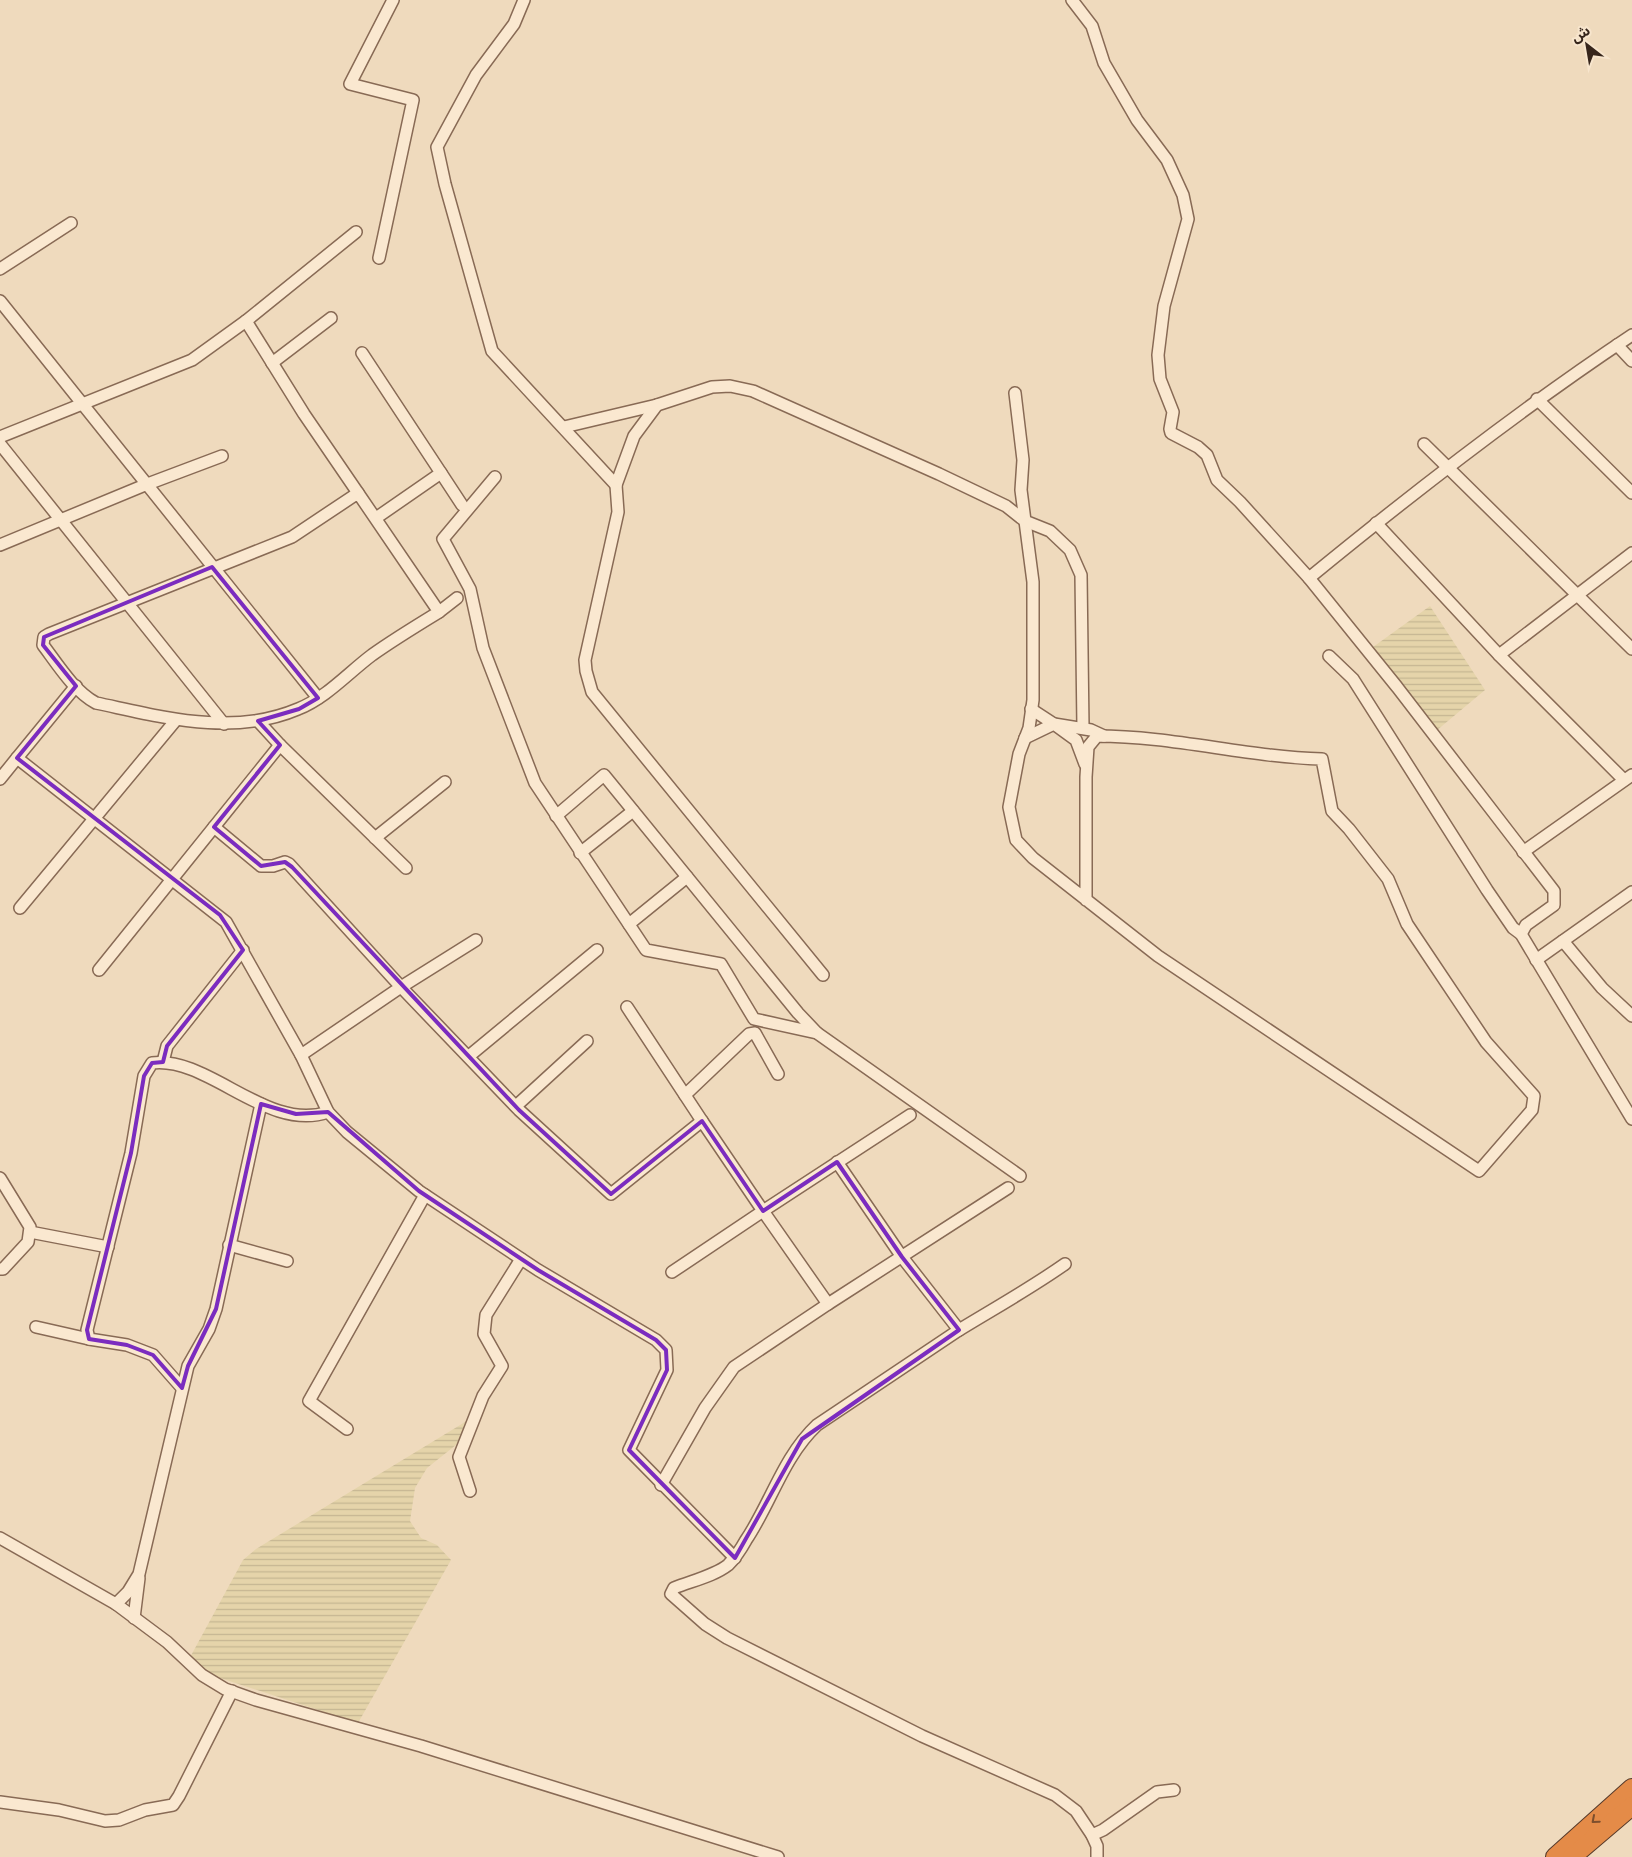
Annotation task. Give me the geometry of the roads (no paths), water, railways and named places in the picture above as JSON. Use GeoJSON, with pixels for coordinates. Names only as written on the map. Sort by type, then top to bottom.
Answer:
{"type":"FeatureCollection","features":[{"type":"Feature","properties":{"kind":"highway"},"geometry":{"type":"LineString","coordinates":[[1555,1857],[1632,1788]]}},
{"type":"Feature","properties":{"kind":"highway"},"geometry":{"type":"LineString","coordinates":[[1572,1857],[1632,1806]]}},
{"type":"Feature","properties":{"kind":"street"},"geometry":{"type":"LineString","coordinates":[[378,258],[413,100],[350,84],[393,0]]}},
{"type":"Feature","properties":{"kind":"street"},"geometry":{"type":"LineString","coordinates":[[524,0],[514,24],[476,75],[437,148],[492,352],[564,427],[616,485]]}},
{"type":"Feature","properties":{"kind":"street"},"geometry":{"type":"LineString","coordinates":[[1072,0],[1092,26],[1104,63],[1138,120],[1167,160],[1183,195],[1188,219],[1164,306],[1158,355],[1160,378],[1172,412],[1170,429],[1172,433],[1198,447],[1207,455],[1217,480],[1240,502],[1309,578],[1397,687],[1554,890],[1554,905],[1526,925],[1521,934]]}},
{"type":"Feature","properties":{"kind":"street"},"geometry":{"type":"LineString","coordinates":[[0,269],[71,223]]}},
{"type":"Feature","properties":{"kind":"street"},"geometry":{"type":"LineString","coordinates":[[0,437],[192,360],[246,321],[356,232]]}},
{"type":"Feature","properties":{"kind":"street"},"geometry":{"type":"LineString","coordinates":[[0,302],[318,698]]}},
{"type":"Feature","properties":{"kind":"street"},"geometry":{"type":"LineString","coordinates":[[272,362],[331,318]]}},
{"type":"Feature","properties":{"kind":"street"},"geometry":{"type":"LineString","coordinates":[[246,321],[358,493],[439,612]]}},
{"type":"Feature","properties":{"kind":"street"},"geometry":{"type":"LineString","coordinates":[[1309,578],[1447,466],[1537,399],[1632,335]]}},
{"type":"Feature","properties":{"kind":"street"},"geometry":{"type":"LineString","coordinates":[[1617,345],[1632,361]]}},
{"type":"Feature","properties":{"kind":"street"},"geometry":{"type":"LineString","coordinates":[[362,353],[462,505]]}},
{"type":"Feature","properties":{"kind":"street"},"geometry":{"type":"LineString","coordinates":[[564,427],[656,405],[712,388],[730,386],[753,391],[948,478],[1006,506],[1025,521],[1050,531],[1070,550],[1081,575],[1083,728]]}},
{"type":"Feature","properties":{"kind":"street"},"geometry":{"type":"LineString","coordinates":[[1015,393],[1023,460],[1021,490],[1033,582],[1032,710],[1030,728],[1019,754],[1009,806],[1016,840],[1033,858],[1086,900],[1158,956],[1479,1171],[1532,1110],[1534,1096],[1486,1042],[1407,924],[1388,879],[1349,829],[1332,811],[1322,759],[1235,752],[1134,736],[1097,736],[1088,747],[1086,767],[1086,900]]}},
{"type":"Feature","properties":{"kind":"street"},"geometry":{"type":"LineString","coordinates":[[1537,399],[1632,494]]}},
{"type":"Feature","properties":{"kind":"street"},"geometry":{"type":"LineString","coordinates":[[656,405],[634,436],[616,485],[618,512],[586,660],[586,671],[592,692],[823,975]]}},
{"type":"Feature","properties":{"kind":"street"},"geometry":{"type":"LineString","coordinates":[[0,444],[224,724]]}},
{"type":"Feature","properties":{"kind":"street"},"geometry":{"type":"LineString","coordinates":[[1424,444],[1632,649]]}},
{"type":"Feature","properties":{"kind":"street"},"geometry":{"type":"LineString","coordinates":[[0,545],[145,484],[222,456]]}},
{"type":"Feature","properties":{"kind":"street"},"geometry":{"type":"LineString","coordinates":[[376,518],[441,473]]}},
{"type":"Feature","properties":{"kind":"street"},"geometry":{"type":"LineString","coordinates":[[495,477],[443,539],[470,589],[483,648],[535,783],[646,950],[721,964],[754,1019],[817,1032]]}},
{"type":"Feature","properties":{"kind":"street"},"geometry":{"type":"LineString","coordinates":[[358,493],[292,537],[125,602],[44,637],[43,645],[76,686],[88,699],[96,703],[176,720],[224,724],[258,721],[299,709],[318,698],[372,655],[439,612],[457,598]]}},
{"type":"Feature","properties":{"kind":"street"},"geometry":{"type":"LineString","coordinates":[[1376,523],[1499,655],[1628,778],[1523,852]]}},
{"type":"Feature","properties":{"kind":"street"},"geometry":{"type":"LineString","coordinates":[[1499,655],[1632,553]]}},
{"type":"Feature","properties":{"kind":"street"},"geometry":{"type":"LineString","coordinates":[[1329,656],[1353,679],[1487,890],[1513,928],[1521,934],[1632,1119]]}},
{"type":"Feature","properties":{"kind":"street"},"geometry":{"type":"LineString","coordinates":[[0,779],[76,686]]}},
{"type":"Feature","properties":{"kind":"street"},"geometry":{"type":"LineString","coordinates":[[1032,710],[1076,740],[1086,767]]}},
{"type":"Feature","properties":{"kind":"street"},"geometry":{"type":"LineString","coordinates":[[20,908],[176,720]]}},
{"type":"Feature","properties":{"kind":"street"},"geometry":{"type":"LineString","coordinates":[[258,721],[280,745],[406,868]]}},
{"type":"Feature","properties":{"kind":"street"},"geometry":{"type":"LineString","coordinates":[[1025,738],[1054,724],[1083,728],[1104,736]]}},
{"type":"Feature","properties":{"kind":"street"},"geometry":{"type":"LineString","coordinates":[[99,970],[280,745]]}},
{"type":"Feature","properties":{"kind":"street"},"geometry":{"type":"LineString","coordinates":[[17,758],[220,915],[243,950],[301,1055],[328,1112],[347,1132],[425,1195],[521,1259],[656,1340],[666,1350],[666,1370],[628,1450],[735,1558]]}},
{"type":"Feature","properties":{"kind":"street"},"geometry":{"type":"LineString","coordinates":[[556,816],[604,775],[798,1013],[817,1032],[1020,1176]]}},
{"type":"Feature","properties":{"kind":"street"},"geometry":{"type":"LineString","coordinates":[[375,838],[445,782]]}},
{"type":"Feature","properties":{"kind":"street"},"geometry":{"type":"LineString","coordinates":[[580,852],[633,811]]}},
{"type":"Feature","properties":{"kind":"street"},"geometry":{"type":"LineString","coordinates":[[214,827],[261,866],[267,867],[285,862],[288,864],[401,987],[516,1106],[611,1194],[702,1121]]}},
{"type":"Feature","properties":{"kind":"street"},"geometry":{"type":"LineString","coordinates":[[629,924],[687,877]]}},
{"type":"Feature","properties":{"kind":"street"},"geometry":{"type":"LineString","coordinates":[[1536,960],[1632,892]]}},
{"type":"Feature","properties":{"kind":"street"},"geometry":{"type":"LineString","coordinates":[[301,1055],[401,987],[476,940]]}},
{"type":"Feature","properties":{"kind":"street"},"geometry":{"type":"LineString","coordinates":[[1563,941],[1602,988],[1631,1012]]}},
{"type":"Feature","properties":{"kind":"street"},"geometry":{"type":"LineString","coordinates":[[163,1062],[167,1046],[243,950]]}},
{"type":"Feature","properties":{"kind":"street"},"geometry":{"type":"LineString","coordinates":[[469,1056],[597,950]]}},
{"type":"Feature","properties":{"kind":"street"},"geometry":{"type":"LineString","coordinates":[[627,1007],[702,1121],[828,1304]]}},
{"type":"Feature","properties":{"kind":"street"},"geometry":{"type":"LineString","coordinates":[[685,1095],[749,1034],[756,1033],[778,1074]]}},
{"type":"Feature","properties":{"kind":"street"},"geometry":{"type":"LineString","coordinates":[[516,1106],[587,1041]]}},
{"type":"Feature","properties":{"kind":"street"},"geometry":{"type":"LineString","coordinates":[[89,1339],[87,1330],[131,1153],[144,1076],[152,1063],[173,1062],[261,1104],[296,1114],[317,1116],[328,1112]]}},
{"type":"Feature","properties":{"kind":"street"},"geometry":{"type":"LineString","coordinates":[[134,1618],[139,1574],[182,1388],[188,1366],[209,1329],[216,1309],[261,1104]]}},
{"type":"Feature","properties":{"kind":"street"},"geometry":{"type":"LineString","coordinates":[[672,1272],[910,1115]]}},
{"type":"Feature","properties":{"kind":"street"},"geometry":{"type":"LineString","coordinates":[[837,1162],[902,1257],[959,1330]]}},
{"type":"Feature","properties":{"kind":"street"},"geometry":{"type":"LineString","coordinates":[[0,1178],[30,1227],[28,1242],[0,1269]]}},
{"type":"Feature","properties":{"kind":"street"},"geometry":{"type":"LineString","coordinates":[[661,1485],[705,1408],[734,1366],[1008,1188]]}},
{"type":"Feature","properties":{"kind":"street"},"geometry":{"type":"LineString","coordinates":[[347,1429],[310,1401],[425,1195]]}},
{"type":"Feature","properties":{"kind":"street"},"geometry":{"type":"LineString","coordinates":[[30,1232],[108,1247]]}},
{"type":"Feature","properties":{"kind":"street"},"geometry":{"type":"LineString","coordinates":[[229,1245],[287,1261]]}},
{"type":"Feature","properties":{"kind":"street"},"geometry":{"type":"LineString","coordinates":[[470,1491],[459,1457],[483,1396],[502,1366],[484,1334],[486,1315],[521,1259]]}},
{"type":"Feature","properties":{"kind":"street"},"geometry":{"type":"LineString","coordinates":[[1065,1264],[1033,1287],[1017,1294],[959,1330],[817,1426],[802,1439],[776,1484],[756,1526],[735,1558],[726,1566],[674,1588],[671,1594],[705,1624],[727,1638],[922,1736],[1055,1794],[1076,1811],[1092,1835],[1097,1846],[1098,1857]]}},
{"type":"Feature","properties":{"kind":"street"},"geometry":{"type":"LineString","coordinates":[[36,1328],[127,1345],[148,1352],[153,1355],[182,1388]]}},
{"type":"Feature","properties":{"kind":"street"},"geometry":{"type":"LineString","coordinates":[[0,1538],[116,1604],[167,1642],[202,1676],[232,1691],[256,1700],[421,1746],[778,1857]]}},
{"type":"Feature","properties":{"kind":"street"},"geometry":{"type":"LineString","coordinates":[[116,1604],[128,1592],[139,1574]]}},
{"type":"Feature","properties":{"kind":"street"},"geometry":{"type":"LineString","coordinates":[[0,1802],[59,1810],[105,1821],[119,1820],[145,1810],[172,1805],[179,1796],[232,1691]]}},
{"type":"Feature","properties":{"kind":"street"},"geometry":{"type":"LineString","coordinates":[[1092,1835],[1103,1830],[1157,1792],[1174,1790]]}}]}
